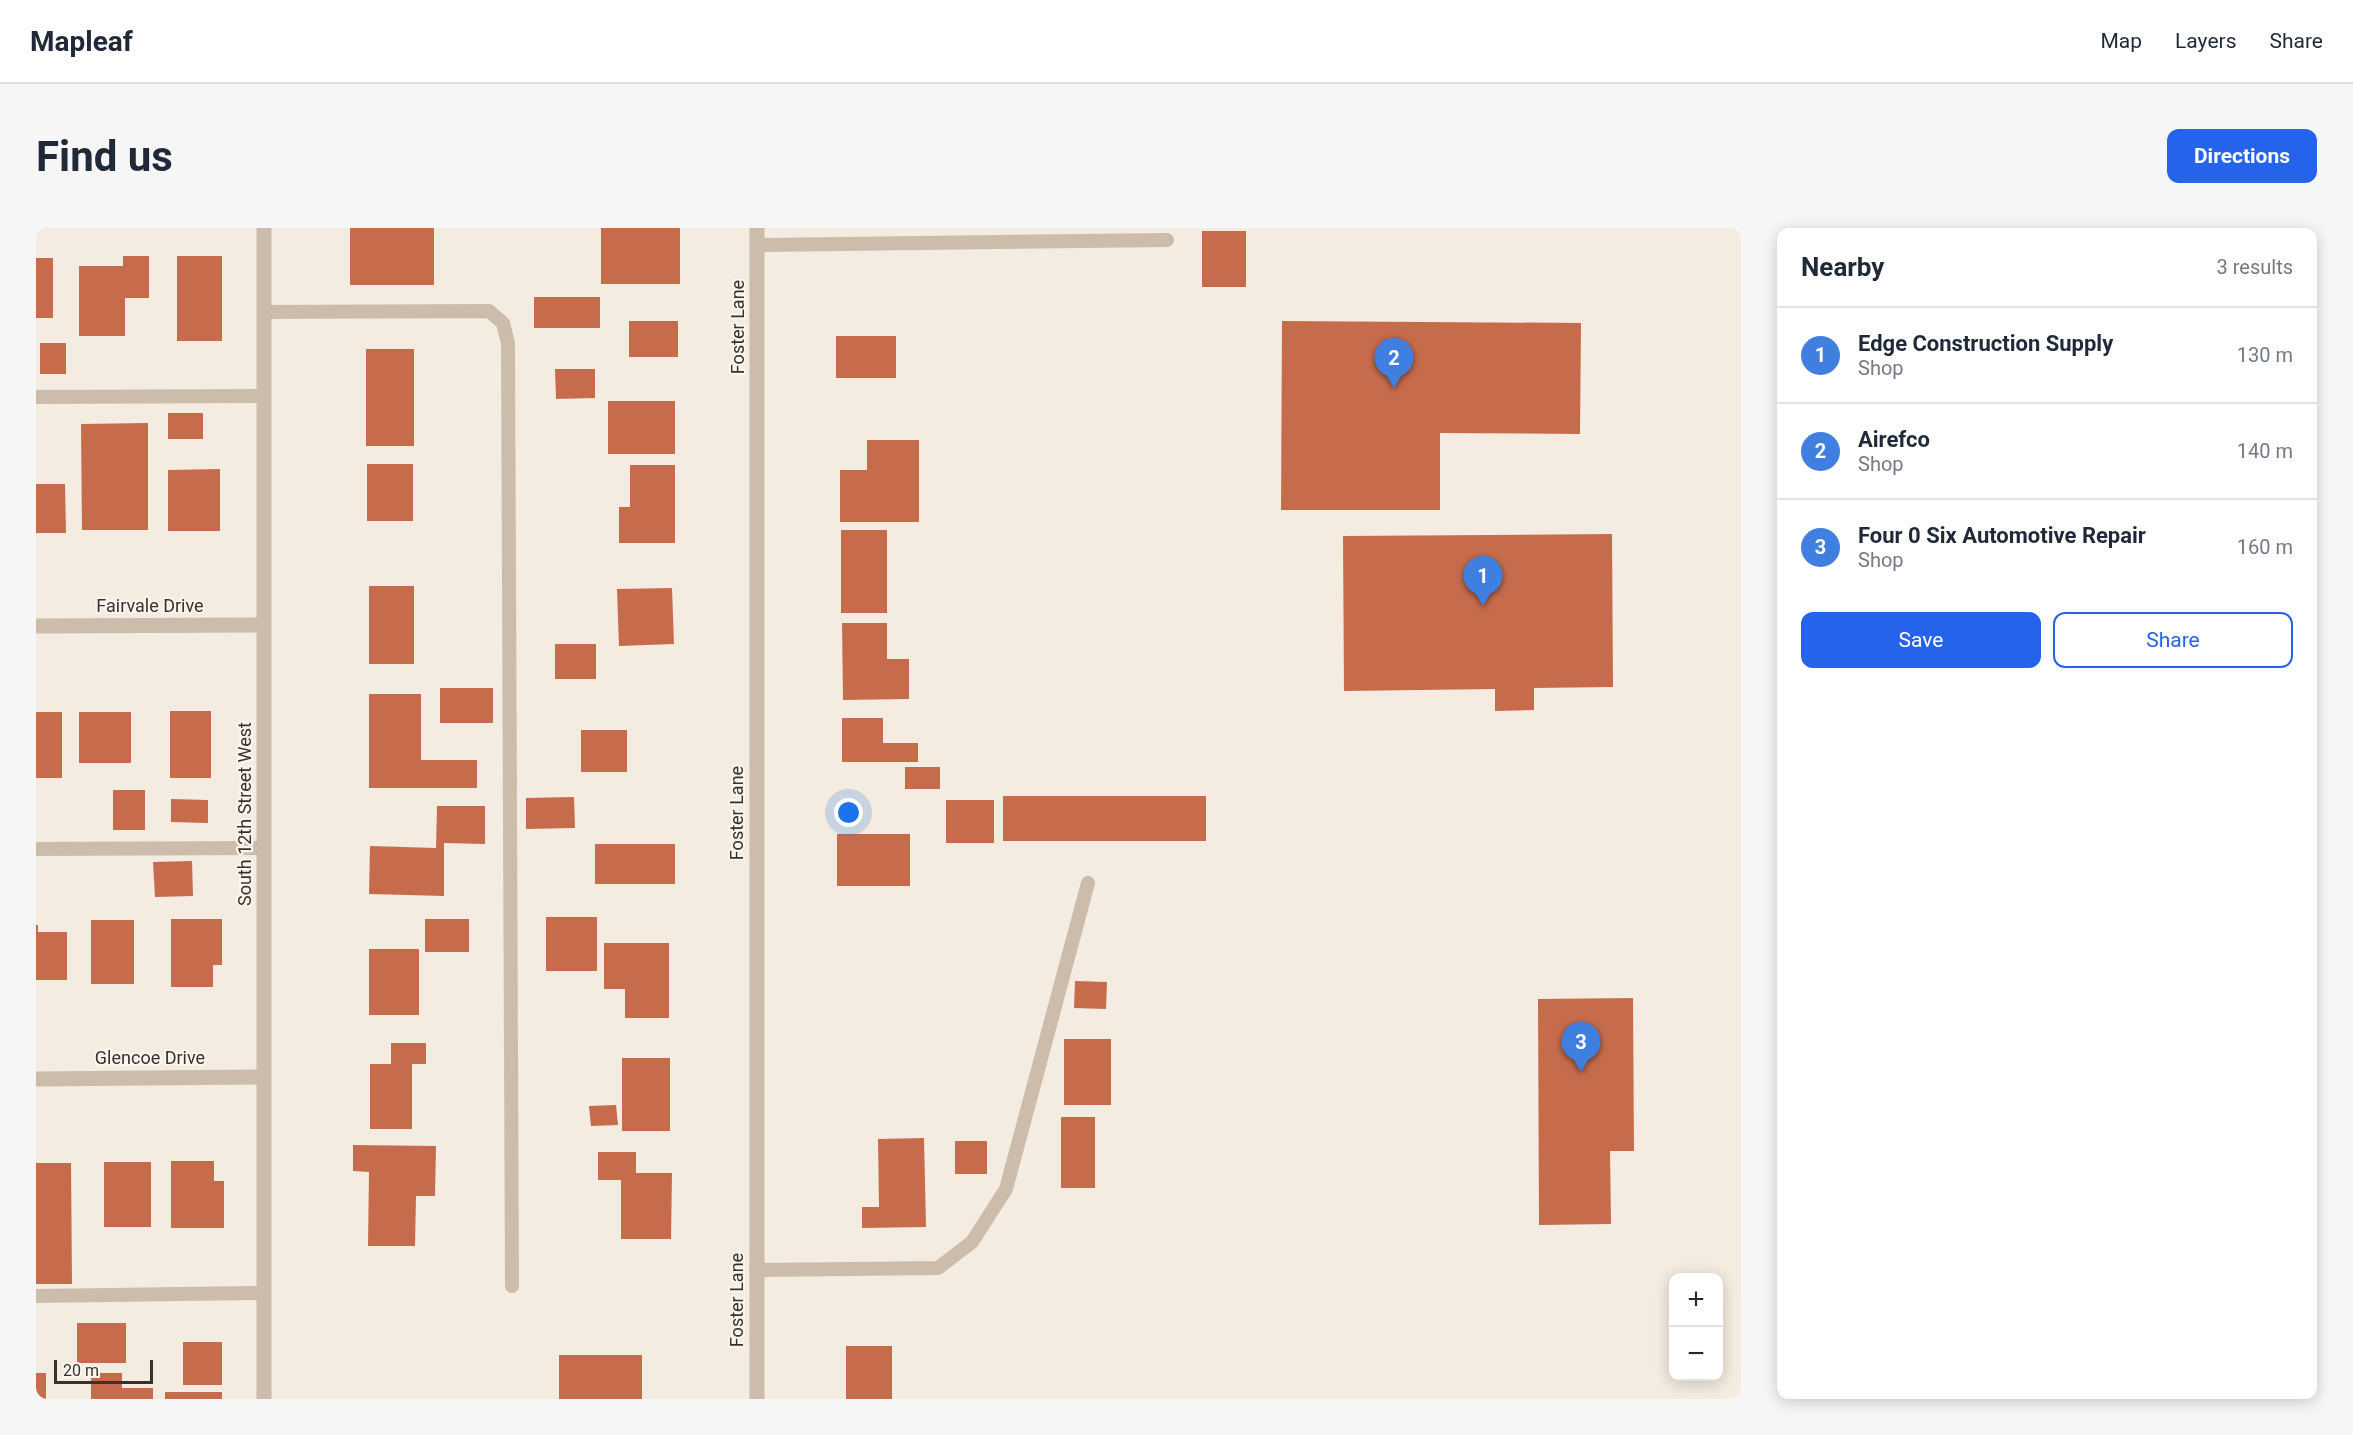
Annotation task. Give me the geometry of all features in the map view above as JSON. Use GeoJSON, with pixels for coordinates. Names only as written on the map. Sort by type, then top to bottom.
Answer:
{"type":"FeatureCollection","features":[{"type":"Feature","properties":{"kind":"street","name":"South 12th Street West"},"geometry":{"type":"LineString","coordinates":[[264,228],[264,1399]]}},
{"type":"Feature","properties":{"kind":"street","name":"Foster Lane"},"geometry":{"type":"LineString","coordinates":[[757,228],[757,1399]]}},
{"type":"Feature","properties":{"kind":"street","name":"Fairvale Drive"},"geometry":{"type":"LineString","coordinates":[[36,626],[264,625]]}},
{"type":"Feature","properties":{"kind":"street","name":"Glencoe Drive"},"geometry":{"type":"LineString","coordinates":[[36,1079],[264,1077]]}},
{"type":"Feature","properties":{"kind":"lane"},"geometry":{"type":"LineString","coordinates":[[758,245],[1167,240]]}},
{"type":"Feature","properties":{"kind":"lane"},"geometry":{"type":"LineString","coordinates":[[264,312],[489,311],[503,323],[508,355],[512,1286]]}},
{"type":"Feature","properties":{"kind":"lane"},"geometry":{"type":"LineString","coordinates":[[36,397],[264,396]]}},
{"type":"Feature","properties":{"kind":"lane"},"geometry":{"type":"LineString","coordinates":[[36,849],[264,848]]}},
{"type":"Feature","properties":{"kind":"lane"},"geometry":{"type":"LineString","coordinates":[[756,1270],[938,1268],[972,1242],[1006,1189],[1088,883]]}},
{"type":"Feature","properties":{"kind":"lane"},"geometry":{"type":"LineString","coordinates":[[36,1296],[264,1293]]}},
{"type":"Feature","properties":{"kind":"building"},"geometry":{"type":"Polygon","coordinates":[[[350,228],[434,228],[434,285],[350,285],[350,228]]]}},
{"type":"Feature","properties":{"kind":"building"},"geometry":{"type":"Polygon","coordinates":[[[601,228],[680,228],[680,284],[601,284],[601,228]]]}},
{"type":"Feature","properties":{"kind":"building"},"geometry":{"type":"Polygon","coordinates":[[[1202,231],[1246,231],[1246,287],[1202,287],[1202,231]]]}},
{"type":"Feature","properties":{"kind":"building"},"geometry":{"type":"Polygon","coordinates":[[[123,256],[149,256],[149,298],[125,298],[125,336],[79,336],[79,266],[123,266],[123,256]]]}},
{"type":"Feature","properties":{"kind":"building"},"geometry":{"type":"Polygon","coordinates":[[[177,256],[222,256],[222,341],[177,341],[177,256]]]}},
{"type":"Feature","properties":{"kind":"building"},"geometry":{"type":"Polygon","coordinates":[[[36,258],[53,258],[53,318],[36,318],[36,258]]]}},
{"type":"Feature","properties":{"kind":"building"},"geometry":{"type":"Polygon","coordinates":[[[534,297],[600,297],[600,328],[534,328],[534,297]]]}},
{"type":"Feature","properties":{"kind":"building"},"geometry":{"type":"Polygon","coordinates":[[[629,321],[678,321],[678,357],[629,357],[629,321]]]}},
{"type":"Feature","properties":{"kind":"building"},"geometry":{"type":"Polygon","coordinates":[[[1282,321],[1581,323],[1580,434],[1440,433],[1440,510],[1281,510],[1282,321]]]}},
{"type":"Feature","properties":{"kind":"building"},"geometry":{"type":"Polygon","coordinates":[[[836,336],[896,336],[896,378],[836,378],[836,336]]]}},
{"type":"Feature","properties":{"kind":"building"},"geometry":{"type":"Polygon","coordinates":[[[40,343],[66,343],[66,374],[40,374],[40,343]]]}},
{"type":"Feature","properties":{"kind":"building"},"geometry":{"type":"Polygon","coordinates":[[[366,349],[414,349],[414,446],[366,446],[366,349]]]}},
{"type":"Feature","properties":{"kind":"building"},"geometry":{"type":"Polygon","coordinates":[[[555,369],[595,369],[595,398],[556,399],[555,369]]]}},
{"type":"Feature","properties":{"kind":"building"},"geometry":{"type":"Polygon","coordinates":[[[608,401],[675,401],[675,454],[608,454],[608,401]]]}},
{"type":"Feature","properties":{"kind":"building"},"geometry":{"type":"Polygon","coordinates":[[[168,413],[203,413],[203,439],[168,439],[168,413]]]}},
{"type":"Feature","properties":{"kind":"building"},"geometry":{"type":"Polygon","coordinates":[[[148,423],[148,530],[82,530],[81,424],[148,423]]]}},
{"type":"Feature","properties":{"kind":"building"},"geometry":{"type":"Polygon","coordinates":[[[867,440],[919,440],[919,522],[840,522],[840,470],[867,470],[867,440]]]}},
{"type":"Feature","properties":{"kind":"building"},"geometry":{"type":"Polygon","coordinates":[[[367,464],[413,464],[413,521],[367,521],[367,464]]]}},
{"type":"Feature","properties":{"kind":"building"},"geometry":{"type":"Polygon","coordinates":[[[630,465],[675,465],[675,543],[619,543],[619,507],[630,507],[630,465]]]}},
{"type":"Feature","properties":{"kind":"building"},"geometry":{"type":"Polygon","coordinates":[[[220,469],[220,531],[168,531],[168,470],[220,469]]]}},
{"type":"Feature","properties":{"kind":"building"},"geometry":{"type":"Polygon","coordinates":[[[36,484],[65,484],[66,533],[36,533],[36,484]]]}},
{"type":"Feature","properties":{"kind":"building"},"geometry":{"type":"Polygon","coordinates":[[[841,530],[887,530],[887,613],[841,613],[841,530]]]}},
{"type":"Feature","properties":{"kind":"building"},"geometry":{"type":"Polygon","coordinates":[[[1612,534],[1613,687],[1534,688],[1534,710],[1495,711],[1495,689],[1344,691],[1343,536],[1612,534]]]}},
{"type":"Feature","properties":{"kind":"building"},"geometry":{"type":"Polygon","coordinates":[[[369,586],[414,586],[414,664],[369,664],[369,586]]]}},
{"type":"Feature","properties":{"kind":"building"},"geometry":{"type":"Polygon","coordinates":[[[672,588],[674,644],[619,646],[617,589],[672,588]]]}},
{"type":"Feature","properties":{"kind":"building"},"geometry":{"type":"Polygon","coordinates":[[[842,623],[887,623],[887,659],[909,659],[909,699],[843,700],[842,623]]]}},
{"type":"Feature","properties":{"kind":"building"},"geometry":{"type":"Polygon","coordinates":[[[555,644],[596,644],[596,679],[555,679],[555,644]]]}},
{"type":"Feature","properties":{"kind":"building"},"geometry":{"type":"Polygon","coordinates":[[[440,688],[493,688],[493,723],[440,723],[440,688]]]}},
{"type":"Feature","properties":{"kind":"building"},"geometry":{"type":"Polygon","coordinates":[[[369,694],[421,694],[421,760],[477,760],[477,788],[369,788],[369,694]]]}},
{"type":"Feature","properties":{"kind":"building"},"geometry":{"type":"Polygon","coordinates":[[[170,711],[211,711],[211,778],[170,778],[170,711]]]}},
{"type":"Feature","properties":{"kind":"building"},"geometry":{"type":"Polygon","coordinates":[[[36,712],[62,712],[62,778],[36,778],[36,712]]]}},
{"type":"Feature","properties":{"kind":"building"},"geometry":{"type":"Polygon","coordinates":[[[79,712],[131,712],[131,763],[79,763],[79,712]]]}},
{"type":"Feature","properties":{"kind":"building"},"geometry":{"type":"Polygon","coordinates":[[[842,718],[883,718],[883,743],[918,743],[918,762],[842,762],[842,718]]]}},
{"type":"Feature","properties":{"kind":"building"},"geometry":{"type":"Polygon","coordinates":[[[581,730],[627,730],[627,772],[581,772],[581,730]]]}},
{"type":"Feature","properties":{"kind":"building"},"geometry":{"type":"Polygon","coordinates":[[[905,767],[940,767],[940,789],[905,789],[905,767]]]}},
{"type":"Feature","properties":{"kind":"building"},"geometry":{"type":"Polygon","coordinates":[[[113,790],[145,790],[145,830],[113,830],[113,790]]]}},
{"type":"Feature","properties":{"kind":"building"},"geometry":{"type":"Polygon","coordinates":[[[1003,796],[1206,796],[1206,841],[1003,841],[1003,796]]]}},
{"type":"Feature","properties":{"kind":"building"},"geometry":{"type":"Polygon","coordinates":[[[574,797],[575,828],[526,829],[526,798],[574,797]]]}},
{"type":"Feature","properties":{"kind":"building"},"geometry":{"type":"Polygon","coordinates":[[[171,799],[208,800],[208,823],[171,822],[171,799]]]}},
{"type":"Feature","properties":{"kind":"building"},"geometry":{"type":"Polygon","coordinates":[[[946,800],[994,800],[994,843],[946,843],[946,800]]]}},
{"type":"Feature","properties":{"kind":"building"},"geometry":{"type":"Polygon","coordinates":[[[437,806],[485,806],[485,844],[444,843],[444,896],[369,894],[370,846],[436,848],[437,806]]]}},
{"type":"Feature","properties":{"kind":"building"},"geometry":{"type":"Polygon","coordinates":[[[837,834],[910,834],[910,886],[837,886],[837,834]]]}},
{"type":"Feature","properties":{"kind":"building"},"geometry":{"type":"Polygon","coordinates":[[[595,844],[675,844],[675,884],[595,884],[595,844]]]}},
{"type":"Feature","properties":{"kind":"building"},"geometry":{"type":"Polygon","coordinates":[[[192,861],[193,896],[155,897],[153,862],[192,861]]]}},
{"type":"Feature","properties":{"kind":"building"},"geometry":{"type":"Polygon","coordinates":[[[546,917],[597,917],[597,971],[546,971],[546,917]]]}},
{"type":"Feature","properties":{"kind":"building"},"geometry":{"type":"Polygon","coordinates":[[[171,919],[222,919],[222,965],[213,965],[213,987],[171,987],[171,919]]]}},
{"type":"Feature","properties":{"kind":"building"},"geometry":{"type":"Polygon","coordinates":[[[425,919],[469,919],[469,952],[425,952],[425,919]]]}},
{"type":"Feature","properties":{"kind":"building"},"geometry":{"type":"Polygon","coordinates":[[[91,920],[134,920],[134,984],[91,984],[91,920]]]}},
{"type":"Feature","properties":{"kind":"building"},"geometry":{"type":"Polygon","coordinates":[[[36,925],[38,925],[38,932],[67,932],[67,980],[36,980],[36,925]]]}},
{"type":"Feature","properties":{"kind":"building"},"geometry":{"type":"Polygon","coordinates":[[[604,943],[669,943],[669,1018],[625,1018],[625,989],[604,989],[604,943]]]}},
{"type":"Feature","properties":{"kind":"building"},"geometry":{"type":"Polygon","coordinates":[[[369,949],[419,949],[419,1015],[369,1015],[369,949]]]}},
{"type":"Feature","properties":{"kind":"building"},"geometry":{"type":"Polygon","coordinates":[[[1075,981],[1107,982],[1106,1009],[1074,1008],[1075,981]]]}},
{"type":"Feature","properties":{"kind":"building"},"geometry":{"type":"Polygon","coordinates":[[[1633,998],[1634,1151],[1610,1151],[1611,1224],[1539,1225],[1538,999],[1633,998]]]}},
{"type":"Feature","properties":{"kind":"building"},"geometry":{"type":"Polygon","coordinates":[[[1064,1039],[1111,1039],[1111,1105],[1064,1105],[1064,1039]]]}},
{"type":"Feature","properties":{"kind":"building"},"geometry":{"type":"Polygon","coordinates":[[[391,1043],[426,1043],[426,1064],[412,1064],[412,1129],[370,1129],[370,1064],[391,1064],[391,1043]]]}},
{"type":"Feature","properties":{"kind":"building"},"geometry":{"type":"Polygon","coordinates":[[[622,1058],[670,1058],[670,1131],[622,1131],[622,1058]]]}},
{"type":"Feature","properties":{"kind":"building"},"geometry":{"type":"Polygon","coordinates":[[[616,1105],[618,1125],[591,1126],[589,1106],[616,1105]]]}},
{"type":"Feature","properties":{"kind":"building"},"geometry":{"type":"Polygon","coordinates":[[[1061,1117],[1095,1117],[1095,1188],[1061,1188],[1061,1117]]]}},
{"type":"Feature","properties":{"kind":"building"},"geometry":{"type":"Polygon","coordinates":[[[924,1138],[926,1227],[862,1228],[862,1207],[879,1207],[878,1139],[924,1138]]]}},
{"type":"Feature","properties":{"kind":"building"},"geometry":{"type":"Polygon","coordinates":[[[955,1141],[987,1141],[987,1174],[955,1174],[955,1141]]]}},
{"type":"Feature","properties":{"kind":"building"},"geometry":{"type":"Polygon","coordinates":[[[353,1145],[436,1146],[435,1196],[416,1196],[415,1246],[368,1246],[369,1172],[353,1171],[353,1145]]]}},
{"type":"Feature","properties":{"kind":"building"},"geometry":{"type":"Polygon","coordinates":[[[598,1152],[636,1152],[636,1173],[672,1173],[671,1239],[621,1239],[621,1180],[598,1180],[598,1152]]]}},
{"type":"Feature","properties":{"kind":"building"},"geometry":{"type":"Polygon","coordinates":[[[171,1161],[214,1161],[214,1181],[224,1181],[224,1228],[171,1228],[171,1161]]]}},
{"type":"Feature","properties":{"kind":"building"},"geometry":{"type":"Polygon","coordinates":[[[104,1162],[151,1162],[151,1227],[104,1227],[104,1162]]]}},
{"type":"Feature","properties":{"kind":"building"},"geometry":{"type":"Polygon","coordinates":[[[36,1163],[71,1163],[72,1284],[36,1284],[36,1163]]]}},
{"type":"Feature","properties":{"kind":"building"},"geometry":{"type":"Polygon","coordinates":[[[77,1323],[126,1323],[126,1363],[77,1363],[77,1323]]]}},
{"type":"Feature","properties":{"kind":"building"},"geometry":{"type":"Polygon","coordinates":[[[183,1342],[222,1342],[222,1385],[183,1385],[183,1342]]]}},
{"type":"Feature","properties":{"kind":"building"},"geometry":{"type":"Polygon","coordinates":[[[846,1346],[892,1346],[892,1399],[846,1399],[846,1346]]]}},
{"type":"Feature","properties":{"kind":"building"},"geometry":{"type":"Polygon","coordinates":[[[559,1355],[642,1355],[642,1399],[559,1399],[559,1355]]]}},
{"type":"Feature","properties":{"kind":"building"},"geometry":{"type":"Polygon","coordinates":[[[36,1373],[46,1373],[46,1399],[36,1399],[36,1373]]]}},
{"type":"Feature","properties":{"kind":"building"},"geometry":{"type":"Polygon","coordinates":[[[91,1373],[122,1373],[122,1388],[153,1388],[153,1399],[91,1399],[91,1373]]]}},
{"type":"Feature","properties":{"kind":"building"},"geometry":{"type":"Polygon","coordinates":[[[165,1392],[222,1392],[222,1399],[165,1399],[165,1392]]]}},
{"type":"Feature","properties":{"kind":"place","name":"Airefco"},"geometry":{"type":"Point","coordinates":[1394,388]}},
{"type":"Feature","properties":{"kind":"place","name":"Edge Construction Supply"},"geometry":{"type":"Point","coordinates":[1483,606]}},
{"type":"Feature","properties":{"kind":"place","name":"Four 0 Six Automotive Repair"},"geometry":{"type":"Point","coordinates":[1581,1072]}}]}
